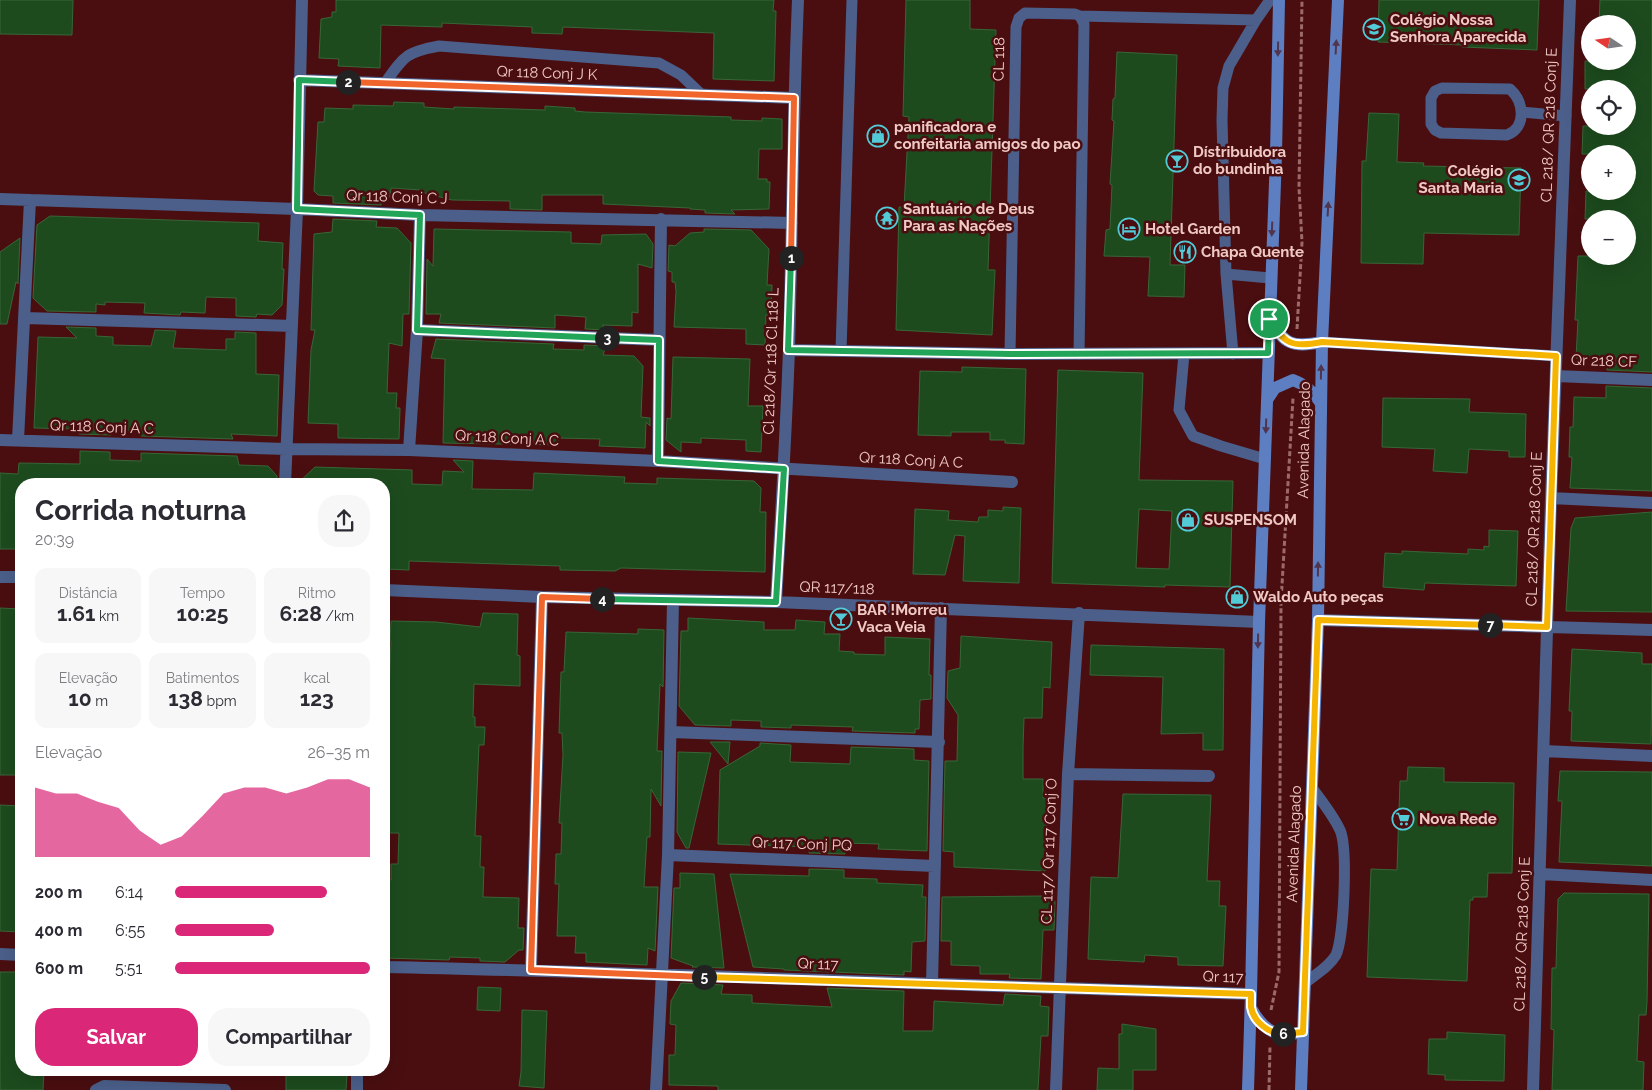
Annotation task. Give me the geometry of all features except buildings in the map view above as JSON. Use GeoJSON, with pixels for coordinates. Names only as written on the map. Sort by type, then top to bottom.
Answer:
{"type":"FeatureCollection","features":[{"type":"Feature","properties":{"kind":"main road"},"geometry":{"type":"LineString","coordinates":[[1248,1090],[1259,622],[1280,0]]}},
{"type":"Feature","properties":{"kind":"main road"},"geometry":{"type":"LineString","coordinates":[[1330,0],[1337,18]]}},
{"type":"Feature","properties":{"kind":"main road","name":"Avenida Alagado"},"geometry":{"type":"LineString","coordinates":[[1301,1090],[1318,620],[1322,342],[1338,0]]}},
{"type":"Feature","properties":{"kind":"main road"},"geometry":{"type":"LineString","coordinates":[[1269,319],[1280,336],[1296,344],[1322,342]]}},
{"type":"Feature","properties":{"kind":"main road"},"geometry":{"type":"LineString","coordinates":[[1267,400],[1275,388],[1293,380],[1311,389],[1320,402]]}},
{"type":"Feature","properties":{"kind":"main road"},"geometry":{"type":"LineString","coordinates":[[1251,1008],[1257,1020],[1270,1031],[1291,1035],[1303,1032]]}},
{"type":"Feature","properties":{"kind":"street"},"geometry":{"type":"LineString","coordinates":[[285,478],[297,209],[302,0]]}},
{"type":"Feature","properties":{"kind":"street","name":"Cl 218/Qr 118 Cl 118 L"},"geometry":{"type":"LineString","coordinates":[[776,602],[784,469],[798,0]]}},
{"type":"Feature","properties":{"kind":"street","name":"CL 218/ QR 218 Conj E"},"geometry":{"type":"LineString","coordinates":[[1533,1090],[1551,498],[1570,0]]}},
{"type":"Feature","properties":{"kind":"street","name":"Qr 118 Conj J K"},"geometry":{"type":"LineString","coordinates":[[299,80],[794,98]]}},
{"type":"Feature","properties":{"kind":"street","name":"Qr 118 Conj C J"},"geometry":{"type":"LineString","coordinates":[[0,199],[420,215],[792,223]]}},
{"type":"Feature","properties":{"kind":"street"},"geometry":{"type":"LineString","coordinates":[[18,440],[30,200]]}},
{"type":"Feature","properties":{"kind":"street"},"geometry":{"type":"LineString","coordinates":[[409,450],[417,330],[420,215]]}},
{"type":"Feature","properties":{"kind":"street"},"geometry":{"type":"LineString","coordinates":[[658,461],[661,219]]}},
{"type":"Feature","properties":{"kind":"street"},"geometry":{"type":"LineString","coordinates":[[25,318],[292,326]]}},
{"type":"Feature","properties":{"kind":"street"},"geometry":{"type":"LineString","coordinates":[[417,330],[659,340]]}},
{"type":"Feature","properties":{"kind":"street"},"geometry":{"type":"LineString","coordinates":[[788,350],[1010,354],[1268,353]]}},
{"type":"Feature","properties":{"kind":"street","name":"Qr 218 CF"},"geometry":{"type":"LineString","coordinates":[[1556,376],[1652,380]]}},
{"type":"Feature","properties":{"kind":"street","name":"Qr 118 Conj A C"},"geometry":{"type":"LineString","coordinates":[[0,440],[286,449],[409,450],[658,461],[1012,482]]}},
{"type":"Feature","properties":{"kind":"street"},"geometry":{"type":"LineString","coordinates":[[1551,498],[1652,503]]}},
{"type":"Feature","properties":{"kind":"street"},"geometry":{"type":"LineString","coordinates":[[0,577],[15,578]]}},
{"type":"Feature","properties":{"kind":"street","name":"QR 117/118"},"geometry":{"type":"LineString","coordinates":[[390,590],[542,597],[776,602],[1079,613],[1259,622]]}},
{"type":"Feature","properties":{"kind":"street"},"geometry":{"type":"LineString","coordinates":[[531,970],[542,597]]}},
{"type":"Feature","properties":{"kind":"street"},"geometry":{"type":"LineString","coordinates":[[656,1090],[668,855],[673,601]]}},
{"type":"Feature","properties":{"kind":"street"},"geometry":{"type":"LineString","coordinates":[[932,984],[941,608]]}},
{"type":"Feature","properties":{"kind":"street","name":"CL 117/ Qr 117 Conj O"},"geometry":{"type":"LineString","coordinates":[[1056,1090],[1068,774],[1079,613]]}},
{"type":"Feature","properties":{"kind":"street"},"geometry":{"type":"LineString","coordinates":[[1318,620],[1652,630]]}},
{"type":"Feature","properties":{"kind":"street"},"geometry":{"type":"LineString","coordinates":[[671,732],[939,742]]}},
{"type":"Feature","properties":{"kind":"street"},"geometry":{"type":"LineString","coordinates":[[1544,751],[1652,756]]}},
{"type":"Feature","properties":{"kind":"street"},"geometry":{"type":"LineString","coordinates":[[1068,774],[1209,776]]}},
{"type":"Feature","properties":{"kind":"street","name":"Qr 117 Conj PQ"},"geometry":{"type":"LineString","coordinates":[[668,855],[935,866]]}},
{"type":"Feature","properties":{"kind":"street"},"geometry":{"type":"LineString","coordinates":[[1540,874],[1652,880]]}},
{"type":"Feature","properties":{"kind":"street"},"geometry":{"type":"LineString","coordinates":[[0,954],[15,955]]}},
{"type":"Feature","properties":{"kind":"street","name":"Qr 117"},"geometry":{"type":"LineString","coordinates":[[390,966],[1251,994]]}},
{"type":"Feature","properties":{"kind":"street"},"geometry":{"type":"LineString","coordinates":[[356,1090],[357,1076]]}},
{"type":"Feature","properties":{"kind":"street"},"geometry":{"type":"LineString","coordinates":[[96,1090],[104,1086],[225,1090]]}},
{"type":"Feature","properties":{"kind":"lane"},"geometry":{"type":"LineString","coordinates":[[841,351],[852,0]]}},
{"type":"Feature","properties":{"kind":"lane"},"geometry":{"type":"LineString","coordinates":[[1233,354],[1226,274],[1222,120],[1223,88],[1229,66],[1270,0]]}},
{"type":"Feature","properties":{"kind":"lane","name":"CL 118"},"geometry":{"type":"LineString","coordinates":[[1010,354],[1016,27],[1018,18],[1025,13],[1075,14],[1080,16]]}},
{"type":"Feature","properties":{"kind":"lane"},"geometry":{"type":"LineString","coordinates":[[1079,354],[1084,24],[1080,16],[1256,20]]}},
{"type":"Feature","properties":{"kind":"lane"},"geometry":{"type":"LineString","coordinates":[[385,83],[402,59],[418,50],[438,46],[659,63],[681,75],[702,94]]}},
{"type":"Feature","properties":{"kind":"lane"},"geometry":{"type":"LineString","coordinates":[[1442,88],[1510,89],[1518,100],[1522,112],[1519,126],[1514,132],[1507,135],[1441,133],[1435,130],[1431,124],[1432,98],[1435,91],[1442,88]]}},
{"type":"Feature","properties":{"kind":"lane"},"geometry":{"type":"LineString","coordinates":[[1522,112],[1566,116]]}},
{"type":"Feature","properties":{"kind":"lane"},"geometry":{"type":"LineString","coordinates":[[1226,274],[1270,278]]}},
{"type":"Feature","properties":{"kind":"lane"},"geometry":{"type":"LineString","coordinates":[[1322,342],[1556,356]]}},
{"type":"Feature","properties":{"kind":"lane"},"geometry":{"type":"LineString","coordinates":[[1184,354],[1180,410],[1193,436],[1264,459]]}},
{"type":"Feature","properties":{"kind":"lane"},"geometry":{"type":"LineString","coordinates":[[1305,983],[1330,964],[1340,944],[1345,867],[1340,830],[1328,809],[1312,788]]}},
{"type":"Feature","properties":{"kind":"path"},"geometry":{"type":"LineString","coordinates":[[1296,344],[1302,242],[1298,188],[1302,0]]}},
{"type":"Feature","properties":{"kind":"path"},"geometry":{"type":"LineString","coordinates":[[1269,1090],[1270,1018],[1279,972],[1281,602],[1293,380]]}},
{"type":"Feature","properties":{"kind":"place","name":"Colégio Nossa Senhora Aparecida"},"geometry":{"type":"Point","coordinates":[1374,29]}},
{"type":"Feature","properties":{"kind":"place","name":"panificadora e confeitaria amigos do pao"},"geometry":{"type":"Point","coordinates":[878,136]}},
{"type":"Feature","properties":{"kind":"place","name":"Dístribuidora do bundinha"},"geometry":{"type":"Point","coordinates":[1177,161]}},
{"type":"Feature","properties":{"kind":"place","name":"Colégio Santa Maria"},"geometry":{"type":"Point","coordinates":[1519,180]}},
{"type":"Feature","properties":{"kind":"place","name":"Santuário de Deus Para as Nações"},"geometry":{"type":"Point","coordinates":[887,218]}},
{"type":"Feature","properties":{"kind":"place","name":"Hotel Garden"},"geometry":{"type":"Point","coordinates":[1129,229]}},
{"type":"Feature","properties":{"kind":"place","name":"Chapa Quente"},"geometry":{"type":"Point","coordinates":[1185,252]}},
{"type":"Feature","properties":{"kind":"place","name":"SUSPENSOM"},"geometry":{"type":"Point","coordinates":[1188,520]}},
{"type":"Feature","properties":{"kind":"place","name":"Waldo Auto peças"},"geometry":{"type":"Point","coordinates":[1237,597]}},
{"type":"Feature","properties":{"kind":"place","name":"BAR !Morreu Vaca Veia"},"geometry":{"type":"Point","coordinates":[841,619]}},
{"type":"Feature","properties":{"kind":"place","name":"Nova Rede"},"geometry":{"type":"Point","coordinates":[1403,819]}},
{"type":"Feature","properties":{"kind":"route"},"geometry":{"type":"LineString","coordinates":[[299,80],[794,98],[788,350],[1010,354],[1268,353],[1269,319],[1280,336],[1296,344],[1322,342],[1556,356],[1547,627],[1318,620],[1303,1032],[1291,1035],[1270,1031],[1257,1020],[1251,1008],[1251,994],[662,976],[531,970],[542,597],[776,602],[784,469],[658,461],[659,340],[417,330],[420,215],[297,209],[299,80]]}}]}
